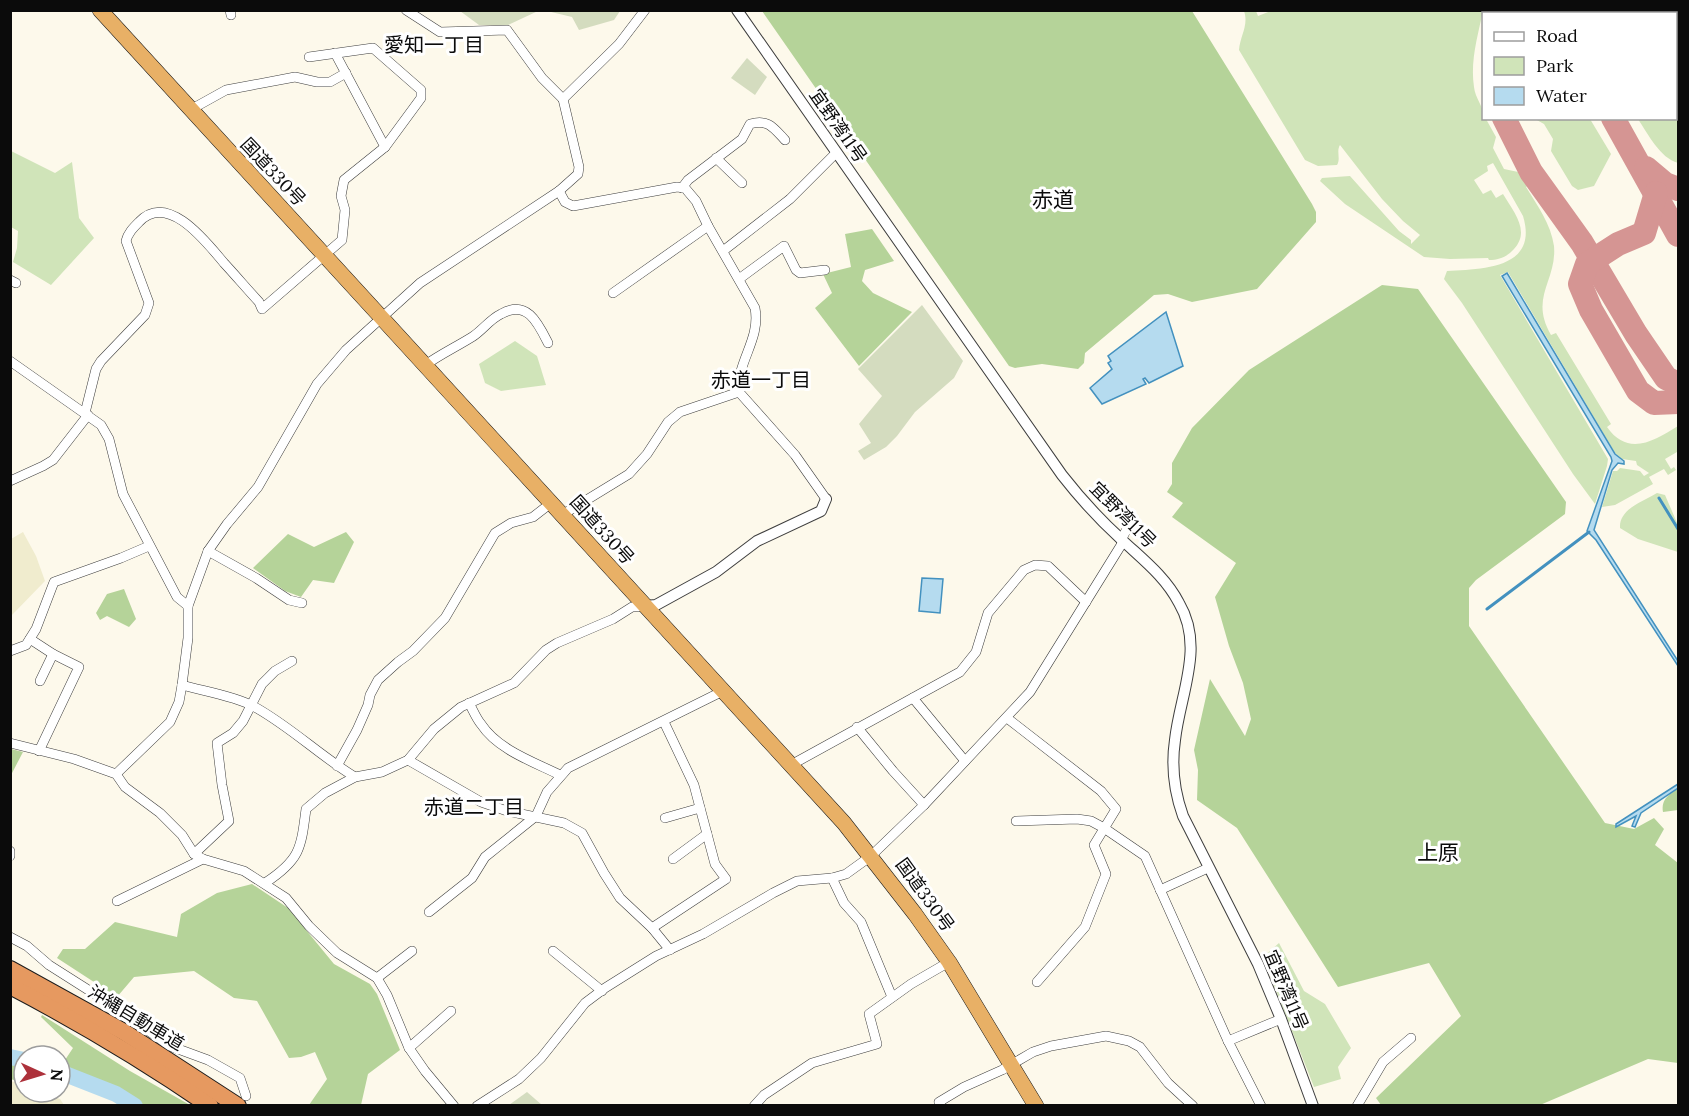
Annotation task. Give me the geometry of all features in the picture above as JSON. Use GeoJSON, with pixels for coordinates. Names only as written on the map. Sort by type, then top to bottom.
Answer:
{"type":"FeatureCollection","features":[{"type":"Feature","properties":{"kind":"highway","name":"国道330号"},"geometry":{"type":"LineString","coordinates":[[100,10],[791,765],[871,856],[949,962],[1036,1106]]}},
{"type":"Feature","properties":{"kind":"highway","name":"沖縄自動車道"},"geometry":{"type":"LineString","coordinates":[[10,969],[242,1101]]}},
{"type":"Feature","properties":{"kind":"highway","name":"沖縄自動車道"},"geometry":{"type":"LineString","coordinates":[[10,986],[67,1017],[180,1085],[210,1106]]}},
{"type":"Feature","properties":{"kind":"street"},"geometry":{"type":"LineString","coordinates":[[116,774],[170,722],[179,702],[182,685],[188,638],[188,606],[208,551],[258,487],[317,384],[346,350],[420,283],[559,191],[578,174],[579,167],[563,99],[542,78],[507,30],[445,33],[406,10]]}},
{"type":"Feature","properties":{"kind":"street"},"geometry":{"type":"LineString","coordinates":[[563,99],[619,44],[645,10]]}},
{"type":"Feature","properties":{"kind":"street","name":"宜野湾11号"},"geometry":{"type":"LineString","coordinates":[[737,10],[1062,475],[1083,501],[1122,541],[1148,563],[1167,584],[1180,604],[1190,633],[1191,661],[1178,721],[1173,772],[1175,789],[1183,816],[1258,964],[1313,1106]]}},
{"type":"Feature","properties":{"kind":"street"},"geometry":{"type":"LineString","coordinates":[[10,481],[53,460],[87,414],[96,369],[100,361],[145,315],[149,303],[126,241],[128,234],[147,214],[155,212],[188,224],[259,302],[262,309],[342,240],[345,210],[341,196],[344,180],[385,147],[422,98],[421,90],[373,48],[309,57]]}},
{"type":"Feature","properties":{"kind":"street"},"geometry":{"type":"LineString","coordinates":[[335,53],[385,147]]}},
{"type":"Feature","properties":{"kind":"street"},"geometry":{"type":"LineString","coordinates":[[190,110],[226,90],[295,77],[317,82],[330,82],[346,73]]}},
{"type":"Feature","properties":{"kind":"street"},"geometry":{"type":"LineString","coordinates":[[682,188],[688,180],[742,139],[750,124],[761,121],[773,126],[785,140]]}},
{"type":"Feature","properties":{"kind":"street"},"geometry":{"type":"LineString","coordinates":[[723,251],[790,199],[837,153]]}},
{"type":"Feature","properties":{"kind":"street"},"geometry":{"type":"LineString","coordinates":[[716,159],[742,183]]}},
{"type":"Feature","properties":{"kind":"street"},"geometry":{"type":"LineString","coordinates":[[265,883],[291,864],[302,841],[306,809],[325,793],[356,777],[382,772],[408,760],[434,729],[462,707],[514,683],[546,650],[557,643],[613,619],[632,607],[656,605],[716,572],[758,541],[821,511],[826,499],[795,455],[739,392],[738,381],[756,331],[755,308],[696,201],[682,188],[677,187],[573,206],[565,202],[559,191]]}},
{"type":"Feature","properties":{"kind":"street"},"geometry":{"type":"LineString","coordinates":[[613,293],[708,226]]}},
{"type":"Feature","properties":{"kind":"street"},"geometry":{"type":"LineString","coordinates":[[739,279],[784,246],[796,270],[800,273],[825,270]]}},
{"type":"Feature","properties":{"kind":"street"},"geometry":{"type":"LineString","coordinates":[[424,366],[474,336],[500,314],[511,310],[528,313],[537,322],[548,343]]}},
{"type":"Feature","properties":{"kind":"street"},"geometry":{"type":"LineString","coordinates":[[10,361],[101,425],[109,438],[123,494],[148,546],[177,597],[188,606]]}},
{"type":"Feature","properties":{"kind":"street"},"geometry":{"type":"LineString","coordinates":[[562,515],[629,474],[647,454],[668,422],[680,412],[739,392]]}},
{"type":"Feature","properties":{"kind":"street"},"geometry":{"type":"LineString","coordinates":[[337,766],[357,730],[378,680],[412,651],[445,618],[495,533],[511,523],[532,517],[550,503]]}},
{"type":"Feature","properties":{"kind":"street"},"geometry":{"type":"LineString","coordinates":[[477,1106],[519,1079],[541,1058],[585,1003],[602,991],[670,950],[797,881],[832,878],[846,874],[871,856],[924,805],[1030,692],[1086,602],[1128,527]]}},
{"type":"Feature","properties":{"kind":"street"},"geometry":{"type":"LineString","coordinates":[[10,651],[26,645],[30,639],[54,582],[148,546]]}},
{"type":"Feature","properties":{"kind":"street"},"geometry":{"type":"LineString","coordinates":[[208,551],[289,600],[302,603]]}},
{"type":"Feature","properties":{"kind":"street"},"geometry":{"type":"LineString","coordinates":[[791,765],[960,672],[976,652],[988,613],[1024,570],[1035,565],[1048,566],[1086,602]]}},
{"type":"Feature","properties":{"kind":"street"},"geometry":{"type":"LineString","coordinates":[[30,639],[79,667],[39,751]]}},
{"type":"Feature","properties":{"kind":"street"},"geometry":{"type":"LineString","coordinates":[[40,681],[53,654]]}},
{"type":"Feature","properties":{"kind":"street"},"geometry":{"type":"LineString","coordinates":[[117,901],[138,892],[199,856],[230,821],[222,785],[218,743],[233,733],[243,721],[262,684],[275,671],[292,661]]}},
{"type":"Feature","properties":{"kind":"street"},"geometry":{"type":"LineString","coordinates":[[182,685],[251,705],[356,777]]}},
{"type":"Feature","properties":{"kind":"street"},"geometry":{"type":"LineString","coordinates":[[429,912],[472,878],[485,857],[536,816],[547,792],[568,768],[723,691]]}},
{"type":"Feature","properties":{"kind":"street"},"geometry":{"type":"LineString","coordinates":[[913,698],[965,761]]}},
{"type":"Feature","properties":{"kind":"street"},"geometry":{"type":"LineString","coordinates":[[469,703],[482,725],[496,741],[560,775]]}},
{"type":"Feature","properties":{"kind":"street"},"geometry":{"type":"LineString","coordinates":[[1007,718],[1101,791],[1116,809],[1094,845],[1106,873],[1085,927],[1037,982]]}},
{"type":"Feature","properties":{"kind":"street"},"geometry":{"type":"LineString","coordinates":[[652,928],[726,879],[715,864],[694,785],[664,722]]}},
{"type":"Feature","properties":{"kind":"street"},"geometry":{"type":"LineString","coordinates":[[857,727],[924,805]]}},
{"type":"Feature","properties":{"kind":"street"},"geometry":{"type":"LineString","coordinates":[[10,743],[74,759],[116,774],[125,787],[167,820],[199,856],[244,871],[286,898],[309,926],[337,953],[377,978],[410,1048],[424,1071],[454,1106]]}},
{"type":"Feature","properties":{"kind":"street"},"geometry":{"type":"LineString","coordinates":[[408,760],[481,802],[507,811],[564,823],[582,833],[620,897],[652,928],[670,950]]}},
{"type":"Feature","properties":{"kind":"street"},"geometry":{"type":"LineString","coordinates":[[665,818],[700,807]]}},
{"type":"Feature","properties":{"kind":"street"},"geometry":{"type":"LineString","coordinates":[[1016,821],[1077,819],[1092,821],[1145,856],[1228,1041],[1261,1106]]}},
{"type":"Feature","properties":{"kind":"street"},"geometry":{"type":"LineString","coordinates":[[673,859],[708,834]]}},
{"type":"Feature","properties":{"kind":"street"},"geometry":{"type":"LineString","coordinates":[[10,851],[10,856]]}},
{"type":"Feature","properties":{"kind":"street"},"geometry":{"type":"LineString","coordinates":[[1160,890],[1208,868]]}},
{"type":"Feature","properties":{"kind":"street"},"geometry":{"type":"LineString","coordinates":[[832,878],[844,903],[861,922],[892,997]]}},
{"type":"Feature","properties":{"kind":"street"},"geometry":{"type":"LineString","coordinates":[[10,937],[27,946],[49,965],[112,1005],[170,1046],[208,1060],[240,1078],[242,1101]]}},
{"type":"Feature","properties":{"kind":"street"},"geometry":{"type":"LineString","coordinates":[[377,978],[412,951]]}},
{"type":"Feature","properties":{"kind":"street"},"geometry":{"type":"LineString","coordinates":[[553,951],[602,991]]}},
{"type":"Feature","properties":{"kind":"street"},"geometry":{"type":"LineString","coordinates":[[754,1106],[764,1095],[812,1063],[877,1044],[869,1014],[911,984],[949,962]]}},
{"type":"Feature","properties":{"kind":"street"},"geometry":{"type":"LineString","coordinates":[[410,1048],[451,1011]]}},
{"type":"Feature","properties":{"kind":"street"},"geometry":{"type":"LineString","coordinates":[[1228,1041],[1281,1019]]}},
{"type":"Feature","properties":{"kind":"street"},"geometry":{"type":"LineString","coordinates":[[938,1104],[964,1087],[1033,1053],[1051,1046],[1106,1036],[1129,1041],[1140,1047],[1168,1083],[1193,1106]]}},
{"type":"Feature","properties":{"kind":"street"},"geometry":{"type":"LineString","coordinates":[[1358,1106],[1383,1062],[1410,1038]]}},
{"type":"Feature","properties":{"kind":"shaded area"},"geometry":{"type":"Polygon","coordinates":[[[23,532],[36,556],[45,581],[11,616],[11,539],[23,532]]]}},
{"type":"Feature","properties":{"kind":"shaded area"},"geometry":{"type":"Polygon","coordinates":[[[11,1081],[12,1104],[64,1105],[11,1105],[11,1081]]]}},
{"type":"Feature","properties":{"kind":"green space"},"geometry":{"type":"Polygon","coordinates":[[[1273,10],[1483,11],[1474,58],[1473,77],[1475,91],[1482,108],[1482,120],[1487,120],[1496,137],[1493,148],[1504,169],[1523,173],[1530,184],[1526,187],[1543,215],[1554,246],[1552,269],[1543,299],[1545,322],[1551,335],[1556,333],[1611,424],[1607,427],[1615,436],[1624,442],[1641,443],[1660,437],[1678,426],[1677,452],[1665,459],[1671,469],[1674,467],[1676,470],[1668,475],[1664,469],[1649,477],[1653,484],[1615,505],[1602,507],[1613,471],[1620,468],[1640,471],[1644,476],[1649,473],[1637,465],[1636,461],[1622,459],[1615,453],[1508,272],[1500,275],[1608,459],[1595,504],[1444,279],[1447,271],[1491,267],[1504,263],[1523,247],[1526,233],[1523,216],[1493,163],[1487,166],[1488,171],[1474,180],[1483,194],[1491,190],[1496,198],[1503,194],[1519,221],[1521,235],[1519,242],[1511,252],[1499,259],[1424,257],[1345,204],[1320,181],[1322,178],[1350,176],[1399,231],[1411,240],[1411,244],[1420,235],[1382,199],[1340,145],[1337,165],[1318,166],[1305,160],[1239,50],[1245,26],[1244,11],[1256,11],[1258,16],[1273,10]]]}},
{"type":"Feature","properties":{"kind":"green space"},"geometry":{"type":"Polygon","coordinates":[[[460,11],[538,11],[508,25],[479,25],[460,11]]]}},
{"type":"Feature","properties":{"kind":"green space"},"geometry":{"type":"Polygon","coordinates":[[[547,11],[620,11],[614,20],[579,30],[572,17],[547,11]]]}},
{"type":"Feature","properties":{"kind":"green space"},"geometry":{"type":"Polygon","coordinates":[[[762,11],[1192,11],[1312,204],[1316,212],[1316,222],[1257,289],[1192,302],[1168,294],[1154,295],[1085,353],[1084,363],[1078,369],[1042,364],[1015,368],[1009,366],[762,11]]]}},
{"type":"Feature","properties":{"kind":"green space"},"geometry":{"type":"Polygon","coordinates":[[[1678,11],[1678,163],[1660,151],[1639,120],[1677,120],[1677,12],[1574,12],[1678,11]]]}},
{"type":"Feature","properties":{"kind":"green space"},"geometry":{"type":"Polygon","coordinates":[[[747,58],[767,77],[755,95],[731,78],[747,58]]]}},
{"type":"Feature","properties":{"kind":"green space"},"geometry":{"type":"Polygon","coordinates":[[[1537,120],[1591,120],[1611,154],[1594,186],[1578,190],[1572,186],[1551,151],[1553,139],[1544,124],[1537,120]]]}},
{"type":"Feature","properties":{"kind":"green space"},"geometry":{"type":"Polygon","coordinates":[[[11,151],[55,173],[72,162],[79,218],[94,238],[51,285],[13,262],[18,231],[11,227],[11,151]]]}},
{"type":"Feature","properties":{"kind":"green space"},"geometry":{"type":"Polygon","coordinates":[[[872,229],[894,261],[865,270],[862,281],[873,293],[912,312],[859,366],[815,308],[832,293],[823,274],[851,267],[845,234],[872,229]]]}},
{"type":"Feature","properties":{"kind":"green space"},"geometry":{"type":"Polygon","coordinates":[[[1382,285],[1418,289],[1566,502],[1565,514],[1476,580],[1469,588],[1469,626],[1605,823],[1634,829],[1654,818],[1664,829],[1655,845],[1678,863],[1678,1063],[1648,1059],[1540,1105],[1381,1105],[1376,1098],[1461,1016],[1429,963],[1338,987],[1237,828],[1197,800],[1198,770],[1194,750],[1210,679],[1245,736],[1251,719],[1243,683],[1229,646],[1215,597],[1236,563],[1172,517],[1183,503],[1167,492],[1172,484],[1172,463],[1192,428],[1249,370],[1382,285]]]}},
{"type":"Feature","properties":{"kind":"green space"},"geometry":{"type":"Polygon","coordinates":[[[922,305],[963,361],[954,378],[915,412],[886,447],[864,460],[858,451],[871,443],[859,424],[882,396],[858,369],[922,305]]]}},
{"type":"Feature","properties":{"kind":"green space"},"geometry":{"type":"Polygon","coordinates":[[[515,341],[537,356],[546,385],[501,391],[485,383],[479,364],[515,341]]]}},
{"type":"Feature","properties":{"kind":"green space"},"geometry":{"type":"Polygon","coordinates":[[[1657,493],[1665,495],[1678,525],[1678,552],[1638,539],[1620,528],[1627,511],[1657,493]]]}},
{"type":"Feature","properties":{"kind":"green space"},"geometry":{"type":"Polygon","coordinates":[[[346,532],[354,542],[334,583],[313,580],[301,597],[285,591],[253,568],[288,534],[314,547],[346,532]]]}},
{"type":"Feature","properties":{"kind":"green space"},"geometry":{"type":"Polygon","coordinates":[[[124,589],[136,619],[129,627],[107,616],[100,620],[96,613],[107,594],[124,589]]]}},
{"type":"Feature","properties":{"kind":"green space"},"geometry":{"type":"Polygon","coordinates":[[[10,749],[23,752],[11,775],[10,749]]]}},
{"type":"Feature","properties":{"kind":"green space"},"geometry":{"type":"Polygon","coordinates":[[[1678,788],[1678,810],[1663,812],[1664,801],[1678,788]]]}},
{"type":"Feature","properties":{"kind":"green space"},"geometry":{"type":"Polygon","coordinates":[[[252,884],[288,908],[334,964],[370,984],[377,994],[400,1050],[368,1074],[361,1105],[309,1105],[327,1079],[315,1052],[289,1058],[257,1001],[234,998],[194,971],[134,977],[117,997],[57,958],[63,949],[85,949],[115,922],[177,937],[181,914],[217,893],[252,884]]]}},
{"type":"Feature","properties":{"kind":"green space"},"geometry":{"type":"Polygon","coordinates":[[[1279,943],[1304,991],[1325,1004],[1351,1048],[1338,1067],[1341,1079],[1314,1087],[1263,957],[1279,943]]]}},
{"type":"Feature","properties":{"kind":"green space"},"geometry":{"type":"Polygon","coordinates":[[[42,1015],[130,1071],[190,1105],[129,1105],[72,1083],[72,1044],[69,1044],[41,1017],[42,1015]]]}},
{"type":"Feature","properties":{"kind":"green space"},"geometry":{"type":"Polygon","coordinates":[[[12,1055],[12,1079],[11,1079],[12,1055]]]}},
{"type":"Feature","properties":{"kind":"green space"},"geometry":{"type":"Polygon","coordinates":[[[527,1092],[542,1105],[509,1105],[527,1092]]]}},
{"type":"Feature","properties":{"kind":"water"},"geometry":{"type":"Polygon","coordinates":[[[1507,273],[1615,454],[1624,461],[1624,464],[1618,463],[1612,470],[1594,530],[1678,661],[1678,666],[1596,540],[1587,531],[1612,461],[1611,457],[1502,276],[1507,273]]]}},
{"type":"Feature","properties":{"kind":"water"},"geometry":{"type":"Polygon","coordinates":[[[1166,312],[1183,366],[1149,383],[1145,378],[1143,379],[1146,384],[1102,404],[1090,388],[1112,369],[1108,363],[1111,361],[1108,356],[1166,312]]]}},
{"type":"Feature","properties":{"kind":"water"},"geometry":{"type":"Polygon","coordinates":[[[922,578],[943,579],[940,613],[919,611],[922,578]]]}},
{"type":"Feature","properties":{"kind":"water"},"geometry":{"type":"Polygon","coordinates":[[[1678,784],[1678,788],[1641,813],[1635,827],[1632,826],[1636,816],[1616,827],[1616,824],[1678,784]]]}},
{"type":"Feature","properties":{"kind":"waterway"},"geometry":{"type":"LineString","coordinates":[[1659,498],[1678,529]]}},
{"type":"Feature","properties":{"kind":"waterway"},"geometry":{"type":"LineString","coordinates":[[1487,609],[1589,532]]}},
{"type":"Feature","properties":{"kind":"waterway"},"geometry":{"type":"LineString","coordinates":[[72,1077],[116,1094],[135,1106]]}},
{"type":"Feature","properties":{"kind":"taxiway"},"geometry":{"type":"LineString","coordinates":[[1505,120],[1531,172],[1582,243],[1636,334],[1666,378],[1678,384]]}},
{"type":"Feature","properties":{"kind":"taxiway"},"geometry":{"type":"LineString","coordinates":[[1614,120],[1678,235]]}},
{"type":"Feature","properties":{"kind":"taxiway"},"geometry":{"type":"LineString","coordinates":[[1646,168],[1665,184],[1678,189]]}},
{"type":"Feature","properties":{"kind":"taxiway"},"geometry":{"type":"LineString","coordinates":[[1656,193],[1644,233],[1618,244],[1587,264],[1580,284],[1591,310],[1638,391],[1654,403],[1678,402]]}},
{"type":"Feature","properties":{"kind":"district","name":"愛知一丁目"},"geometry":{"type":"Point","coordinates":[434,45]}},
{"type":"Feature","properties":{"kind":"district","name":"赤道"},"geometry":{"type":"Point","coordinates":[1053,200]}},
{"type":"Feature","properties":{"kind":"district","name":"赤道一丁目"},"geometry":{"type":"Point","coordinates":[761,380]}},
{"type":"Feature","properties":{"kind":"district","name":"赤道二丁目"},"geometry":{"type":"Point","coordinates":[474,807]}},
{"type":"Feature","properties":{"kind":"district","name":"上原"},"geometry":{"type":"Point","coordinates":[1438,853]}}]}
